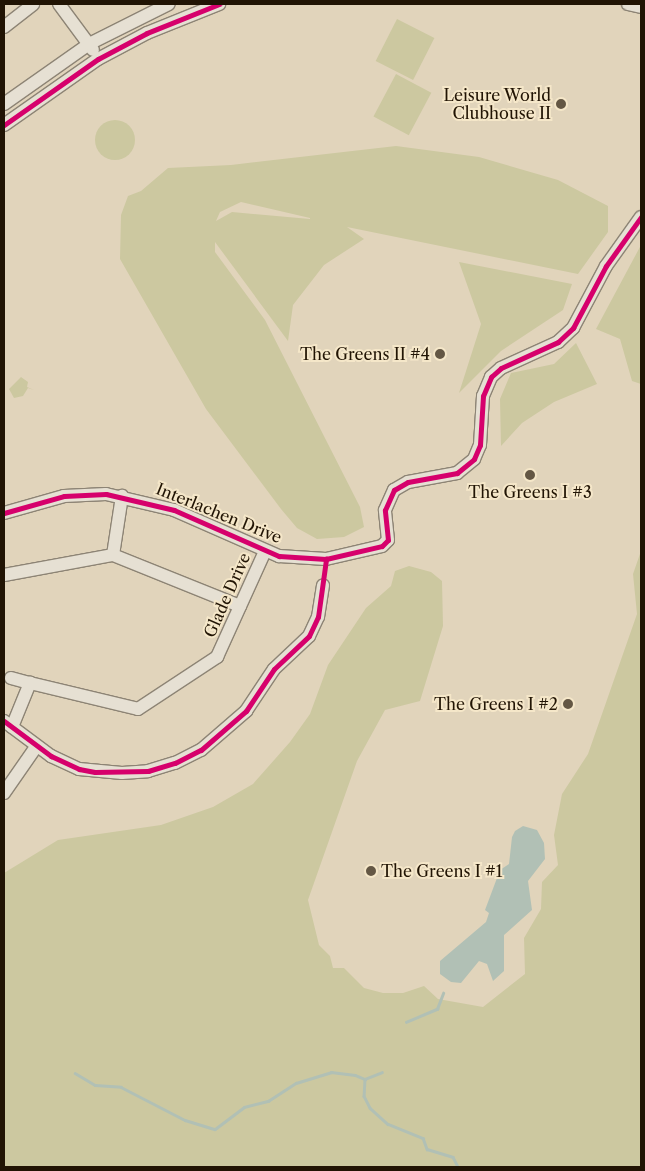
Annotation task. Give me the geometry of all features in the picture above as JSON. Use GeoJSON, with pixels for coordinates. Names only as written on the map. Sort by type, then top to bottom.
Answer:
{"type":"FeatureCollection","features":[{"type":"Feature","properties":{"kind":"street"},"geometry":{"type":"LineString","coordinates":[[4,27],[33,4]]}},
{"type":"Feature","properties":{"kind":"street"},"geometry":{"type":"LineString","coordinates":[[59,4],[98,59]]}},
{"type":"Feature","properties":{"kind":"street"},"geometry":{"type":"LineString","coordinates":[[4,104],[89,44],[169,4]]}},
{"type":"Feature","properties":{"kind":"street"},"geometry":{"type":"LineString","coordinates":[[4,125],[98,59],[147,33],[219,4]]}},
{"type":"Feature","properties":{"kind":"street"},"geometry":{"type":"LineString","coordinates":[[628,4],[641,7]]}},
{"type":"Feature","properties":{"kind":"street","name":"Interlachen Drive"},"geometry":{"type":"LineString","coordinates":[[4,513],[72,495],[122,496],[174,510],[265,551],[301,559],[326,558],[376,548],[388,540],[385,510],[394,490],[408,482],[457,473],[474,459],[480,445],[484,396],[491,378],[501,368],[558,342],[573,328],[606,266],[641,217]]}},
{"type":"Feature","properties":{"kind":"street"},"geometry":{"type":"LineString","coordinates":[[113,555],[122,496]]}},
{"type":"Feature","properties":{"kind":"street","name":"Glade Drive"},"geometry":{"type":"LineString","coordinates":[[10,678],[138,709],[217,657],[265,551]]}},
{"type":"Feature","properties":{"kind":"street"},"geometry":{"type":"LineString","coordinates":[[4,576],[113,555],[240,606]]}},
{"type":"Feature","properties":{"kind":"street"},"geometry":{"type":"LineString","coordinates":[[30,683],[8,724],[36,747],[79,769],[122,773],[164,767],[201,750],[246,711],[274,669],[309,636],[318,617],[323,585]]}},
{"type":"Feature","properties":{"kind":"street"},"geometry":{"type":"LineString","coordinates":[[4,793],[36,747]]}},
{"type":"Feature","properties":{"kind":"shaded area"},"geometry":{"type":"Polygon","coordinates":[[[397,19],[434,38],[413,80],[376,61],[397,19]]]}},
{"type":"Feature","properties":{"kind":"shaded area"},"geometry":{"type":"Polygon","coordinates":[[[396,74],[431,93],[409,135],[373,116],[396,74]]]}},
{"type":"Feature","properties":{"kind":"shaded area"},"geometry":{"type":"Polygon","coordinates":[[[115,120],[129,126],[135,140],[129,154],[115,160],[101,154],[95,140],[101,126],[115,120]]]}},
{"type":"Feature","properties":{"kind":"shaded area"},"geometry":{"type":"Polygon","coordinates":[[[396,146],[479,157],[558,180],[608,206],[608,232],[578,274],[347,227],[364,239],[324,265],[293,305],[288,341],[215,242],[215,252],[265,320],[360,507],[364,527],[344,537],[317,539],[297,528],[281,509],[206,409],[120,259],[121,215],[128,196],[141,191],[168,168],[231,165],[396,146]],[[241,202],[220,212],[216,221],[232,212],[310,218],[241,202]]]}},
{"type":"Feature","properties":{"kind":"shaded area"},"geometry":{"type":"Polygon","coordinates":[[[641,245],[641,384],[632,381],[620,339],[596,329],[641,245]]]}},
{"type":"Feature","properties":{"kind":"shaded area"},"geometry":{"type":"Polygon","coordinates":[[[459,262],[572,284],[563,310],[501,351],[459,393],[481,324],[459,262]]]}},
{"type":"Feature","properties":{"kind":"shaded area"},"geometry":{"type":"Polygon","coordinates":[[[576,343],[597,384],[554,402],[522,423],[501,446],[500,399],[511,373],[554,364],[576,343]]]}},
{"type":"Feature","properties":{"kind":"shaded area"},"geometry":{"type":"Polygon","coordinates":[[[21,377],[28,382],[27,387],[34,390],[28,388],[23,396],[14,398],[9,389],[21,377]]]}},
{"type":"Feature","properties":{"kind":"shaded area"},"geometry":{"type":"Polygon","coordinates":[[[641,551],[641,1167],[4,1167],[4,873],[58,840],[161,825],[213,807],[253,784],[290,742],[310,714],[328,665],[366,608],[391,586],[395,571],[409,566],[431,572],[442,581],[443,626],[420,701],[385,710],[357,761],[308,900],[319,945],[330,956],[333,968],[344,968],[364,988],[383,993],[403,993],[424,986],[438,999],[483,1007],[525,974],[524,938],[541,909],[542,882],[558,865],[554,835],[562,794],[588,754],[637,614],[633,574],[641,551]]]}},
{"type":"Feature","properties":{"kind":"shaded area"},"geometry":{"type":"Polygon","coordinates":[[[523,826],[537,830],[544,843],[545,859],[528,881],[532,910],[504,935],[504,971],[493,981],[487,964],[479,961],[461,983],[451,982],[440,974],[440,961],[486,922],[489,913],[485,910],[500,870],[509,864],[512,837],[515,831],[523,826]]]}},
{"type":"Feature","properties":{"kind":"waterway"},"geometry":{"type":"LineString","coordinates":[[406,1022],[437,1009],[443,993]]}},
{"type":"Feature","properties":{"kind":"waterway"},"geometry":{"type":"LineString","coordinates":[[75,1073],[95,1085],[121,1087],[185,1120],[215,1129],[244,1107],[268,1101],[296,1083],[331,1072],[355,1075],[365,1079],[364,1096],[370,1108],[388,1124],[423,1138],[427,1149],[453,1157],[458,1167]]}},
{"type":"Feature","properties":{"kind":"waterway"},"geometry":{"type":"LineString","coordinates":[[365,1079],[382,1072]]}},
{"type":"Feature","properties":{"kind":"cycle path"},"geometry":{"type":"LineString","coordinates":[[4,125],[98,59],[147,33],[219,4]]}},
{"type":"Feature","properties":{"kind":"cycle path"},"geometry":{"type":"LineString","coordinates":[[4,513],[64,496],[106,494],[174,510],[279,556],[326,559],[382,546],[388,540],[385,510],[394,490],[408,482],[457,473],[474,459],[480,445],[483,396],[491,377],[501,368],[558,342],[573,328],[606,266],[641,217]]}},
{"type":"Feature","properties":{"kind":"cycle path"},"geometry":{"type":"LineString","coordinates":[[4,721],[51,756],[79,769],[95,772],[148,771],[175,763],[201,750],[246,711],[274,669],[309,636],[318,617],[326,559]]}},
{"type":"Feature","properties":{"kind":"place","name":"Leisure World Clubhouse II"},"geometry":{"type":"Point","coordinates":[561,104]}},
{"type":"Feature","properties":{"kind":"place","name":"The Greens II #4"},"geometry":{"type":"Point","coordinates":[440,354]}},
{"type":"Feature","properties":{"kind":"place","name":"The Greens I #3"},"geometry":{"type":"Point","coordinates":[530,475]}},
{"type":"Feature","properties":{"kind":"place","name":"The Greens I #2"},"geometry":{"type":"Point","coordinates":[568,704]}},
{"type":"Feature","properties":{"kind":"place","name":"The Greens I #1"},"geometry":{"type":"Point","coordinates":[371,871]}}]}
